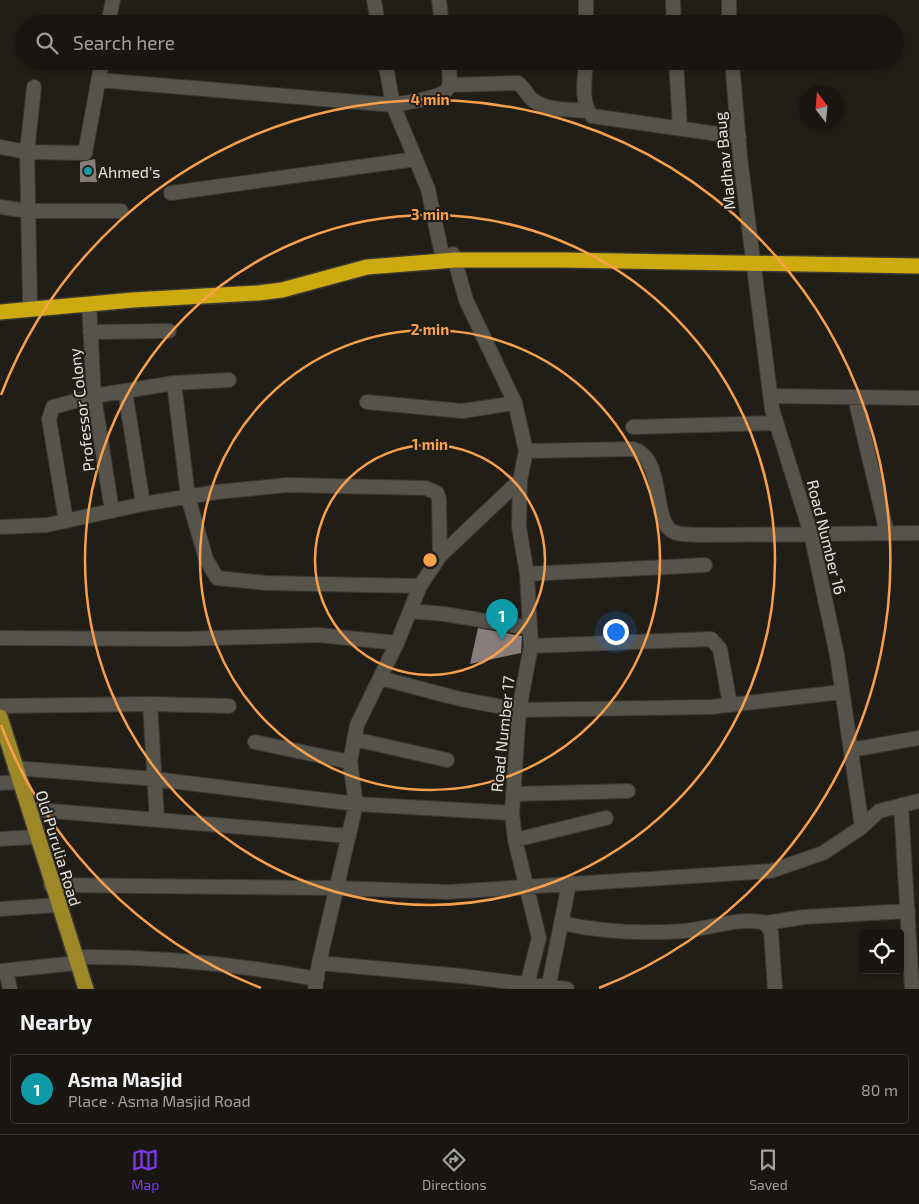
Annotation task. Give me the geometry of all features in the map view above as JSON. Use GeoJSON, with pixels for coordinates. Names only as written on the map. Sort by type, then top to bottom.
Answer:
{"type":"FeatureCollection","features":[{"type":"Feature","properties":{"kind":"highway"},"geometry":{"type":"LineString","coordinates":[[0,312],[88,304],[258,293],[289,288],[366,267],[450,256]]}},
{"type":"Feature","properties":{"kind":"highway"},"geometry":{"type":"LineString","coordinates":[[0,304],[264,284],[286,281],[364,260],[450,256],[753,260],[919,266]]}},
{"type":"Feature","properties":{"kind":"highway"},"geometry":{"type":"LineString","coordinates":[[753,260],[919,258]]}},
{"type":"Feature","properties":{"kind":"main road","name":"Old Purulia Road"},"geometry":{"type":"LineString","coordinates":[[0,717],[4,743],[18,775],[51,885],[86,989]]}},
{"type":"Feature","properties":{"kind":"street"},"geometry":{"type":"LineString","coordinates":[[110,15],[113,0]]}},
{"type":"Feature","properties":{"kind":"street"},"geometry":{"type":"LineString","coordinates":[[374,0],[376,15]]}},
{"type":"Feature","properties":{"kind":"street"},"geometry":{"type":"LineString","coordinates":[[439,0],[441,15]]}},
{"type":"Feature","properties":{"kind":"street"},"geometry":{"type":"LineString","coordinates":[[586,0],[586,15]]}},
{"type":"Feature","properties":{"kind":"street"},"geometry":{"type":"LineString","coordinates":[[673,0],[674,15]]}},
{"type":"Feature","properties":{"kind":"street"},"geometry":{"type":"LineString","coordinates":[[729,0],[729,15]]}},
{"type":"Feature","properties":{"kind":"street"},"geometry":{"type":"LineString","coordinates":[[0,147],[27,152],[85,154],[100,70]]}},
{"type":"Feature","properties":{"kind":"street","name":"Road Number 17"},"geometry":{"type":"LineString","coordinates":[[387,70],[394,105],[428,189],[466,300],[515,403],[526,451],[520,480],[519,527],[527,574],[531,646],[518,710],[512,813],[515,840],[539,938],[527,987]]}},
{"type":"Feature","properties":{"kind":"street"},"geometry":{"type":"LineString","coordinates":[[449,70],[450,85]]}},
{"type":"Feature","properties":{"kind":"street"},"geometry":{"type":"LineString","coordinates":[[586,70],[587,111]]}},
{"type":"Feature","properties":{"kind":"street"},"geometry":{"type":"LineString","coordinates":[[677,70],[680,127]]}},
{"type":"Feature","properties":{"kind":"street","name":"Madhav Baug"},"geometry":{"type":"LineString","coordinates":[[733,70],[753,260]]}},
{"type":"Feature","properties":{"kind":"street"},"geometry":{"type":"LineString","coordinates":[[98,80],[394,105],[438,96],[450,85],[510,81],[522,86],[531,99],[549,108],[587,111],[598,119],[680,127],[739,136]]}},
{"type":"Feature","properties":{"kind":"street"},"geometry":{"type":"LineString","coordinates":[[30,301],[27,152],[34,87]]}},
{"type":"Feature","properties":{"kind":"street"},"geometry":{"type":"LineString","coordinates":[[171,193],[416,159]]}},
{"type":"Feature","properties":{"kind":"street"},"geometry":{"type":"LineString","coordinates":[[0,207],[29,211],[121,211]]}},
{"type":"Feature","properties":{"kind":"street","name":"Road Number 16"},"geometry":{"type":"LineString","coordinates":[[753,260],[770,396],[776,423],[811,534],[837,655],[862,827]]}},
{"type":"Feature","properties":{"kind":"street","name":"Professor Colony"},"geometry":{"type":"LineString","coordinates":[[88,304],[94,396],[112,511]]}},
{"type":"Feature","properties":{"kind":"street"},"geometry":{"type":"LineString","coordinates":[[90,332],[169,331]]}},
{"type":"Feature","properties":{"kind":"street"},"geometry":{"type":"LineString","coordinates":[[66,521],[50,411],[59,404],[94,396],[174,383],[228,380]]}},
{"type":"Feature","properties":{"kind":"street"},"geometry":{"type":"LineString","coordinates":[[174,383],[188,497],[206,559],[216,578],[266,583],[420,586]]}},
{"type":"Feature","properties":{"kind":"street"},"geometry":{"type":"LineString","coordinates":[[124,392],[143,504]]}},
{"type":"Feature","properties":{"kind":"street"},"geometry":{"type":"LineString","coordinates":[[770,396],[919,398]]}},
{"type":"Feature","properties":{"kind":"street"},"geometry":{"type":"LineString","coordinates":[[855,398],[887,533]]}},
{"type":"Feature","properties":{"kind":"street"},"geometry":{"type":"LineString","coordinates":[[367,402],[462,411],[515,403]]}},
{"type":"Feature","properties":{"kind":"street"},"geometry":{"type":"LineString","coordinates":[[633,426],[776,423]]}},
{"type":"Feature","properties":{"kind":"street"},"geometry":{"type":"LineString","coordinates":[[526,451],[633,448],[640,450],[651,465],[664,520],[669,530],[674,533],[697,535],[919,533]]}},
{"type":"Feature","properties":{"kind":"street"},"geometry":{"type":"LineString","coordinates":[[10,989],[3,971],[76,960],[171,959],[270,970],[316,984],[319,963],[356,804],[350,762],[357,725],[397,643],[420,586],[440,556],[520,480]]}},
{"type":"Feature","properties":{"kind":"street"},"geometry":{"type":"LineString","coordinates":[[0,527],[24,528],[143,504],[287,485],[426,488],[437,493],[439,499],[440,556]]}},
{"type":"Feature","properties":{"kind":"street"},"geometry":{"type":"LineString","coordinates":[[527,574],[705,565]]}},
{"type":"Feature","properties":{"kind":"street"},"geometry":{"type":"LineString","coordinates":[[410,611],[444,614],[530,628]]}},
{"type":"Feature","properties":{"kind":"street"},"geometry":{"type":"LineString","coordinates":[[0,638],[184,639],[319,635],[397,643]]}},
{"type":"Feature","properties":{"kind":"street"},"geometry":{"type":"LineString","coordinates":[[531,646],[711,639],[720,649],[730,705]]}},
{"type":"Feature","properties":{"kind":"street"},"geometry":{"type":"LineString","coordinates":[[380,678],[460,699],[518,710],[621,710],[730,705],[842,692]]}},
{"type":"Feature","properties":{"kind":"street"},"geometry":{"type":"LineString","coordinates":[[150,704],[157,820]]}},
{"type":"Feature","properties":{"kind":"street"},"geometry":{"type":"LineString","coordinates":[[0,706],[150,704],[229,706]]}},
{"type":"Feature","properties":{"kind":"street"},"geometry":{"type":"LineString","coordinates":[[851,750],[919,738]]}},
{"type":"Feature","properties":{"kind":"street"},"geometry":{"type":"LineString","coordinates":[[354,739],[447,760]]}},
{"type":"Feature","properties":{"kind":"street"},"geometry":{"type":"LineString","coordinates":[[255,742],[350,762]]}},
{"type":"Feature","properties":{"kind":"street"},"geometry":{"type":"LineString","coordinates":[[0,784],[18,775],[155,779],[356,804],[512,813]]}},
{"type":"Feature","properties":{"kind":"street"},"geometry":{"type":"LineString","coordinates":[[513,794],[628,791]]}},
{"type":"Feature","properties":{"kind":"street"},"geometry":{"type":"LineString","coordinates":[[51,885],[337,888],[448,892],[771,871],[823,853],[862,827],[879,811],[919,801]]}},
{"type":"Feature","properties":{"kind":"street"},"geometry":{"type":"LineString","coordinates":[[901,805],[912,917],[912,989]]}},
{"type":"Feature","properties":{"kind":"street"},"geometry":{"type":"LineString","coordinates":[[28,808],[348,836]]}},
{"type":"Feature","properties":{"kind":"street"},"geometry":{"type":"LineString","coordinates":[[515,840],[606,818]]}},
{"type":"Feature","properties":{"kind":"street"},"geometry":{"type":"LineString","coordinates":[[0,839],[36,837]]}},
{"type":"Feature","properties":{"kind":"street"},"geometry":{"type":"LineString","coordinates":[[549,988],[569,884]]}},
{"type":"Feature","properties":{"kind":"street"},"geometry":{"type":"LineString","coordinates":[[0,909],[58,905]]}},
{"type":"Feature","properties":{"kind":"street"},"geometry":{"type":"LineString","coordinates":[[561,923],[595,931],[640,933],[684,931],[751,921],[766,923],[804,917],[912,917]]}},
{"type":"Feature","properties":{"kind":"street"},"geometry":{"type":"LineString","coordinates":[[766,923],[772,932],[775,989]]}},
{"type":"Feature","properties":{"kind":"street"},"geometry":{"type":"LineString","coordinates":[[319,963],[462,976],[527,987],[567,989]]}},
{"type":"Feature","properties":{"kind":"building","name":"Ahmed's"},"geometry":{"type":"Polygon","coordinates":[[[95,159],[97,182],[80,182],[80,162],[95,159]]]}},
{"type":"Feature","properties":{"kind":"building"},"geometry":{"type":"Polygon","coordinates":[[[478,628],[522,636],[521,653],[470,664],[478,628]]]}},
{"type":"Feature","properties":{"kind":"place","name":"Ahmed's"},"geometry":{"type":"Point","coordinates":[88,171]}},
{"type":"Feature","properties":{"kind":"place","name":"Asma Masjid"},"geometry":{"type":"Point","coordinates":[502,640]}}]}
